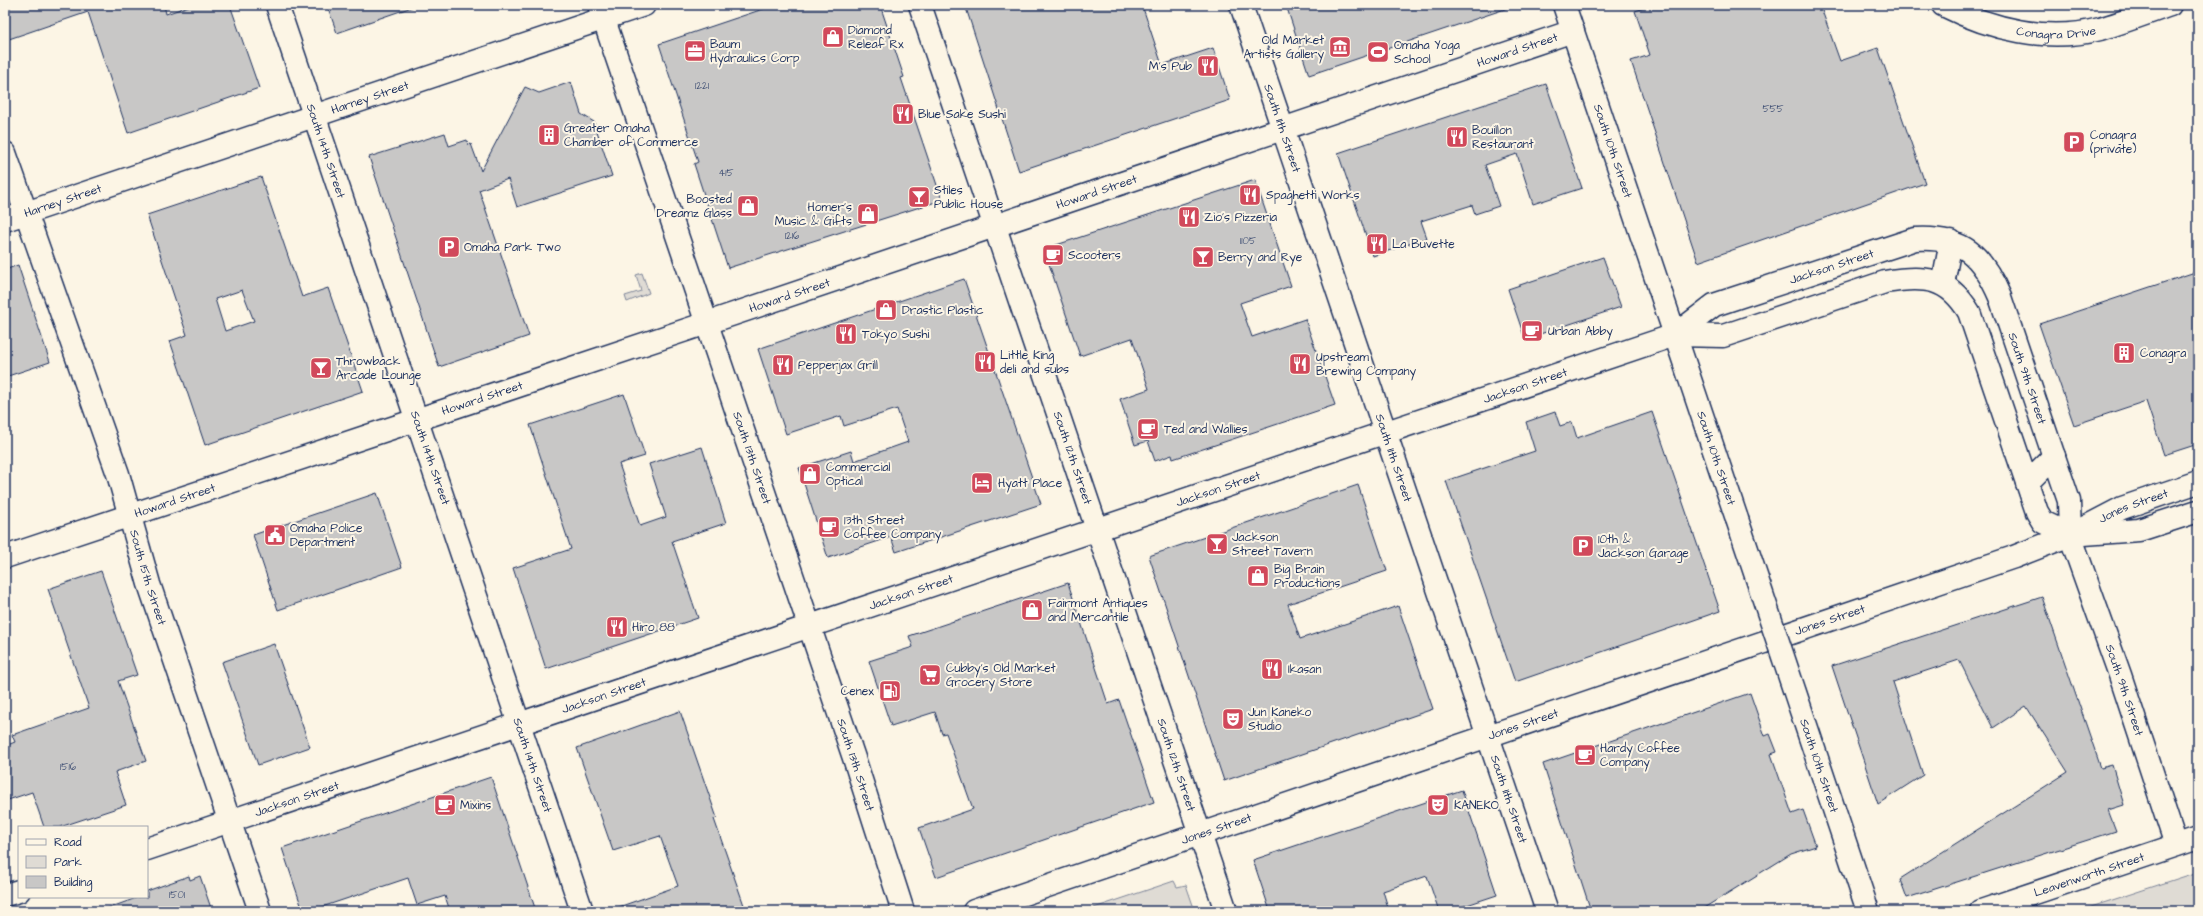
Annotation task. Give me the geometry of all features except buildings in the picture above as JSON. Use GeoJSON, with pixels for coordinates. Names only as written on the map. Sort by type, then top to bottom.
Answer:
{"type":"FeatureCollection","features":[{"type":"Feature","properties":{"kind":"street","name":"South 14th Street"},"geometry":{"type":"LineString","coordinates":[[277,5],[582,911]]}},
{"type":"Feature","properties":{"kind":"street","name":"Harney Street"},"geometry":{"type":"LineString","coordinates":[[5,220],[314,116],[602,12],[644,5]]}},
{"type":"Feature","properties":{"kind":"street","name":"South 12th Street"},"geometry":{"type":"LineString","coordinates":[[920,5],[1226,911]]}},
{"type":"Feature","properties":{"kind":"street","name":"South 11th Street"},"geometry":{"type":"LineString","coordinates":[[1241,5],[1547,911]]}},
{"type":"Feature","properties":{"kind":"street","name":"South 10th Street"},"geometry":{"type":"LineString","coordinates":[[1564,5],[1868,911]]}},
{"type":"Feature","properties":{"kind":"street","name":"Conagra Drive"},"geometry":{"type":"LineString","coordinates":[[1943,5],[1968,17],[2009,30],[2058,34],[2099,29],[2170,5]]}},
{"type":"Feature","properties":{"kind":"street","name":"South 13th Street"},"geometry":{"type":"LineString","coordinates":[[602,12],[903,911]]}},
{"type":"Feature","properties":{"kind":"street","name":"Howard Street"},"geometry":{"type":"LineString","coordinates":[[5,557],[417,421],[1573,31]]}},
{"type":"Feature","properties":{"kind":"street","name":"South 15th Street"},"geometry":{"type":"LineString","coordinates":[[5,153],[89,392],[130,515],[149,584],[260,911]]}},
{"type":"Feature","properties":{"kind":"street","name":"Jackson Street"},"geometry":{"type":"LineString","coordinates":[[148,849],[1675,335],[1714,306],[1904,242],[1929,238],[1951,241]]}},
{"type":"Feature","properties":{"kind":"street"},"geometry":{"type":"LineString","coordinates":[[1951,241],[1943,284],[1954,290],[1969,312],[2037,512],[2043,522],[2070,535]]}},
{"type":"Feature","properties":{"kind":"street","name":"South 9th Street"},"geometry":{"type":"LineString","coordinates":[[1951,241],[1966,248],[1979,259],[1992,278],[2069,501],[2070,535],[2120,675],[2176,845]]}},
{"type":"Feature","properties":{"kind":"street","name":"Jackson Street"},"geometry":{"type":"LineString","coordinates":[[1675,335],[1723,336],[1885,282],[1903,279],[1930,280],[1943,284]]}},
{"type":"Feature","properties":{"kind":"street"},"geometry":{"type":"LineString","coordinates":[[2027,483],[2054,456]]}},
{"type":"Feature","properties":{"kind":"street","name":"Jones Street"},"geometry":{"type":"LineString","coordinates":[[974,911],[2014,557],[2070,535],[2122,508],[2198,482]]}},
{"type":"Feature","properties":{"kind":"street","name":"Jones Street"},"geometry":{"type":"LineString","coordinates":[[2070,535],[2139,530],[2198,511]]}},
{"type":"Feature","properties":{"kind":"street","name":"Leavenworth Street"},"geometry":{"type":"LineString","coordinates":[[1981,911],[2198,838]]}},
{"type":"Feature","properties":{"kind":"street"},"geometry":{"type":"LineString","coordinates":[[5,895],[18,891]]}},
{"type":"Feature","properties":{"kind":"green space"},"geometry":{"type":"Polygon","coordinates":[[[642,273],[649,293],[627,302],[625,296],[641,291],[636,275],[642,273]]]}},
{"type":"Feature","properties":{"kind":"green space"},"geometry":{"type":"Polygon","coordinates":[[[2198,872],[2198,911],[2080,911],[2091,907],[2198,872]]]}},
{"type":"Feature","properties":{"kind":"green space"},"geometry":{"type":"Polygon","coordinates":[[[1174,881],[1177,887],[1186,885],[1195,911],[1085,911],[1174,881]]]}},
{"type":"Feature","properties":{"kind":"place","name":"Diamond Releaf Rx"},"geometry":{"type":"Point","coordinates":[833,37]}},
{"type":"Feature","properties":{"kind":"place","name":"Old Market Artists Gallery"},"geometry":{"type":"Point","coordinates":[1340,47]}},
{"type":"Feature","properties":{"kind":"place","name":"Baum Hydraulics Corp"},"geometry":{"type":"Point","coordinates":[695,51]}},
{"type":"Feature","properties":{"kind":"place","name":"Omaha Yoga School"},"geometry":{"type":"Point","coordinates":[1378,52]}},
{"type":"Feature","properties":{"kind":"place","name":"M's Pub"},"geometry":{"type":"Point","coordinates":[1208,66]}},
{"type":"Feature","properties":{"kind":"place","name":"Blue Sake Sushi"},"geometry":{"type":"Point","coordinates":[903,114]}},
{"type":"Feature","properties":{"kind":"place","name":"Greater Omaha Chamber of Commerce"},"geometry":{"type":"Point","coordinates":[549,135]}},
{"type":"Feature","properties":{"kind":"place","name":"Bouillon Restaurant"},"geometry":{"type":"Point","coordinates":[1457,137]}},
{"type":"Feature","properties":{"kind":"place","name":"Conagra (private)"},"geometry":{"type":"Point","coordinates":[2074,142]}},
{"type":"Feature","properties":{"kind":"place","name":"Spaghetti Works"},"geometry":{"type":"Point","coordinates":[1250,195]}},
{"type":"Feature","properties":{"kind":"place","name":"Stiles Public House"},"geometry":{"type":"Point","coordinates":[919,197]}},
{"type":"Feature","properties":{"kind":"place","name":"Boosted Dreamz Glass"},"geometry":{"type":"Point","coordinates":[748,206]}},
{"type":"Feature","properties":{"kind":"place","name":"Homer's Music & Gifts"},"geometry":{"type":"Point","coordinates":[868,214]}},
{"type":"Feature","properties":{"kind":"place","name":"Zio's Pizzeria"},"geometry":{"type":"Point","coordinates":[1189,217]}},
{"type":"Feature","properties":{"kind":"place","name":"La Buvette"},"geometry":{"type":"Point","coordinates":[1377,244]}},
{"type":"Feature","properties":{"kind":"place","name":"Omaha Park Two"},"geometry":{"type":"Point","coordinates":[449,247]}},
{"type":"Feature","properties":{"kind":"place","name":"Scooters"},"geometry":{"type":"Point","coordinates":[1053,255]}},
{"type":"Feature","properties":{"kind":"place","name":"Berry and Rye"},"geometry":{"type":"Point","coordinates":[1203,257]}},
{"type":"Feature","properties":{"kind":"place","name":"Drastic Plastic"},"geometry":{"type":"Point","coordinates":[886,310]}},
{"type":"Feature","properties":{"kind":"place","name":"Urban Abby"},"geometry":{"type":"Point","coordinates":[1532,331]}},
{"type":"Feature","properties":{"kind":"place","name":"Tokyo Sushi"},"geometry":{"type":"Point","coordinates":[846,334]}},
{"type":"Feature","properties":{"kind":"place","name":"Conagra"},"geometry":{"type":"Point","coordinates":[2124,353]}},
{"type":"Feature","properties":{"kind":"place","name":"Little King deli and subs"},"geometry":{"type":"Point","coordinates":[985,362]}},
{"type":"Feature","properties":{"kind":"place","name":"Upstream Brewing Company"},"geometry":{"type":"Point","coordinates":[1300,364]}},
{"type":"Feature","properties":{"kind":"place","name":"Pepperjax Grill"},"geometry":{"type":"Point","coordinates":[783,365]}},
{"type":"Feature","properties":{"kind":"place","name":"Throwback Arcade Lounge"},"geometry":{"type":"Point","coordinates":[321,368]}},
{"type":"Feature","properties":{"kind":"place","name":"Ted and Wallies"},"geometry":{"type":"Point","coordinates":[1148,429]}},
{"type":"Feature","properties":{"kind":"place","name":"Commercial Optical"},"geometry":{"type":"Point","coordinates":[810,474]}},
{"type":"Feature","properties":{"kind":"place","name":"Hyatt Place"},"geometry":{"type":"Point","coordinates":[982,483]}},
{"type":"Feature","properties":{"kind":"place","name":"13th Street Coffee Company"},"geometry":{"type":"Point","coordinates":[829,527]}},
{"type":"Feature","properties":{"kind":"place","name":"Omaha Police Department"},"geometry":{"type":"Point","coordinates":[275,535]}},
{"type":"Feature","properties":{"kind":"place","name":"Jackson Street Tavern"},"geometry":{"type":"Point","coordinates":[1217,544]}},
{"type":"Feature","properties":{"kind":"place","name":"10th & Jackson Garage"},"geometry":{"type":"Point","coordinates":[1583,546]}},
{"type":"Feature","properties":{"kind":"place","name":"Big Brain Productions"},"geometry":{"type":"Point","coordinates":[1258,576]}},
{"type":"Feature","properties":{"kind":"place","name":"Fairmont Antiques and Mercantile"},"geometry":{"type":"Point","coordinates":[1032,610]}},
{"type":"Feature","properties":{"kind":"place","name":"Hiro 88"},"geometry":{"type":"Point","coordinates":[617,627]}},
{"type":"Feature","properties":{"kind":"place","name":"Ikasan"},"geometry":{"type":"Point","coordinates":[1272,669]}},
{"type":"Feature","properties":{"kind":"place","name":"Cubby's Old Market Grocery Store"},"geometry":{"type":"Point","coordinates":[930,675]}},
{"type":"Feature","properties":{"kind":"place","name":"Cenex"},"geometry":{"type":"Point","coordinates":[890,691]}},
{"type":"Feature","properties":{"kind":"place","name":"Jun Kaneko Studio"},"geometry":{"type":"Point","coordinates":[1233,719]}},
{"type":"Feature","properties":{"kind":"place","name":"Hardy Coffee Company"},"geometry":{"type":"Point","coordinates":[1585,755]}},
{"type":"Feature","properties":{"kind":"place","name":"Mixins"},"geometry":{"type":"Point","coordinates":[445,805]}},
{"type":"Feature","properties":{"kind":"place","name":"KANEKO"},"geometry":{"type":"Point","coordinates":[1438,805]}}]}
